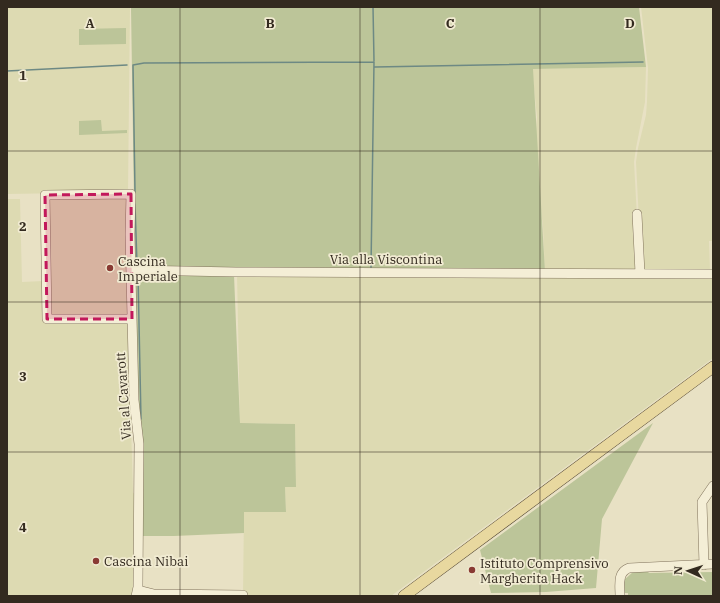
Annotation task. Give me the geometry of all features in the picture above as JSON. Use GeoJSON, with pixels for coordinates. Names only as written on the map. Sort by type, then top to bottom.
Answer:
{"type":"FeatureCollection","features":[{"type":"Feature","properties":{"kind":"main road"},"geometry":{"type":"LineString","coordinates":[[404,596],[713,368]]}},
{"type":"Feature","properties":{"kind":"street","name":"Via al Cavarott"},"geometry":{"type":"LineString","coordinates":[[132,319],[47,319],[45,195],[131,194],[130,221],[134,400],[139,444],[137,593]]}},
{"type":"Feature","properties":{"kind":"street"},"geometry":{"type":"LineString","coordinates":[[637,214],[640,273]]}},
{"type":"Feature","properties":{"kind":"street","name":"Via alla Viscontina"},"geometry":{"type":"LineString","coordinates":[[132,270],[236,272],[713,274]]}},
{"type":"Feature","properties":{"kind":"street"},"geometry":{"type":"LineString","coordinates":[[620,596],[620,575],[629,568],[708,565],[702,502],[713,486]]}},
{"type":"Feature","properties":{"kind":"street"},"geometry":{"type":"LineString","coordinates":[[137,593],[243,595]]}},
{"type":"Feature","properties":{"kind":"highlighted area"},"geometry":{"type":"Polygon","coordinates":[[[131,194],[132,319],[47,319],[45,195],[131,194]]]}},
{"type":"Feature","properties":{"kind":"shaded area"},"geometry":{"type":"Polygon","coordinates":[[[7,7],[130,7],[128,192],[7,194],[7,7]]]}},
{"type":"Feature","properties":{"kind":"shaded area"},"geometry":{"type":"Polygon","coordinates":[[[641,7],[713,7],[713,241],[709,241],[710,271],[646,270],[644,269],[641,260],[636,162],[646,115],[648,68],[641,7]]]}},
{"type":"Feature","properties":{"kind":"shaded area"},"geometry":{"type":"Polygon","coordinates":[[[646,67],[645,102],[634,162],[640,273],[545,272],[543,226],[536,174],[535,143],[537,117],[532,69],[646,67]]]}},
{"type":"Feature","properties":{"kind":"shaded area"},"geometry":{"type":"Polygon","coordinates":[[[127,198],[129,315],[51,314],[48,199],[127,198]]]}},
{"type":"Feature","properties":{"kind":"shaded area"},"geometry":{"type":"Polygon","coordinates":[[[7,199],[20,199],[22,282],[43,281],[44,321],[129,323],[134,424],[131,424],[133,493],[137,494],[135,596],[7,596],[7,199]]]}},
{"type":"Feature","properties":{"kind":"shaded area"},"geometry":{"type":"Polygon","coordinates":[[[237,273],[713,276],[713,358],[391,596],[243,596],[244,512],[286,512],[285,487],[296,486],[295,424],[240,423],[237,273]]]}},
{"type":"Feature","properties":{"kind":"green space"},"geometry":{"type":"Polygon","coordinates":[[[131,7],[639,7],[646,67],[533,69],[545,271],[135,267],[131,7]]]}},
{"type":"Feature","properties":{"kind":"green space"},"geometry":{"type":"Polygon","coordinates":[[[126,28],[126,44],[79,45],[79,29],[126,28]]]}},
{"type":"Feature","properties":{"kind":"green space"},"geometry":{"type":"Polygon","coordinates":[[[101,120],[102,131],[127,130],[127,133],[79,135],[79,121],[101,120]]]}},
{"type":"Feature","properties":{"kind":"green space"},"geometry":{"type":"Polygon","coordinates":[[[135,273],[234,275],[240,423],[295,424],[296,487],[285,487],[286,512],[244,512],[244,533],[139,536],[135,376],[135,273]]]}},
{"type":"Feature","properties":{"kind":"green space"},"geometry":{"type":"Polygon","coordinates":[[[653,423],[602,519],[596,588],[546,592],[491,593],[480,550],[653,423]]]}},
{"type":"Feature","properties":{"kind":"green space"},"geometry":{"type":"Polygon","coordinates":[[[633,572],[713,572],[713,596],[628,596],[628,593],[624,593],[624,580],[633,572]]]}},
{"type":"Feature","properties":{"kind":"waterway"},"geometry":{"type":"LineString","coordinates":[[373,7],[374,61]]}},
{"type":"Feature","properties":{"kind":"waterway"},"geometry":{"type":"LineString","coordinates":[[135,192],[133,65],[144,63],[374,62],[371,268]]}},
{"type":"Feature","properties":{"kind":"waterway"},"geometry":{"type":"LineString","coordinates":[[375,67],[643,62]]}},
{"type":"Feature","properties":{"kind":"waterway"},"geometry":{"type":"LineString","coordinates":[[7,71],[127,65]]}},
{"type":"Feature","properties":{"kind":"waterway"},"geometry":{"type":"LineString","coordinates":[[135,204],[137,265]]}},
{"type":"Feature","properties":{"kind":"waterway"},"geometry":{"type":"LineString","coordinates":[[138,275],[141,419]]}},
{"type":"Feature","properties":{"kind":"place","name":"Cascina Imperiale"},"geometry":{"type":"Point","coordinates":[110,268]}},
{"type":"Feature","properties":{"kind":"place","name":"Cascina Nibai"},"geometry":{"type":"Point","coordinates":[96,561]}},
{"type":"Feature","properties":{"kind":"place","name":"Istituto Comprensivo Margherita Hack"},"geometry":{"type":"Point","coordinates":[472,570]}}]}
